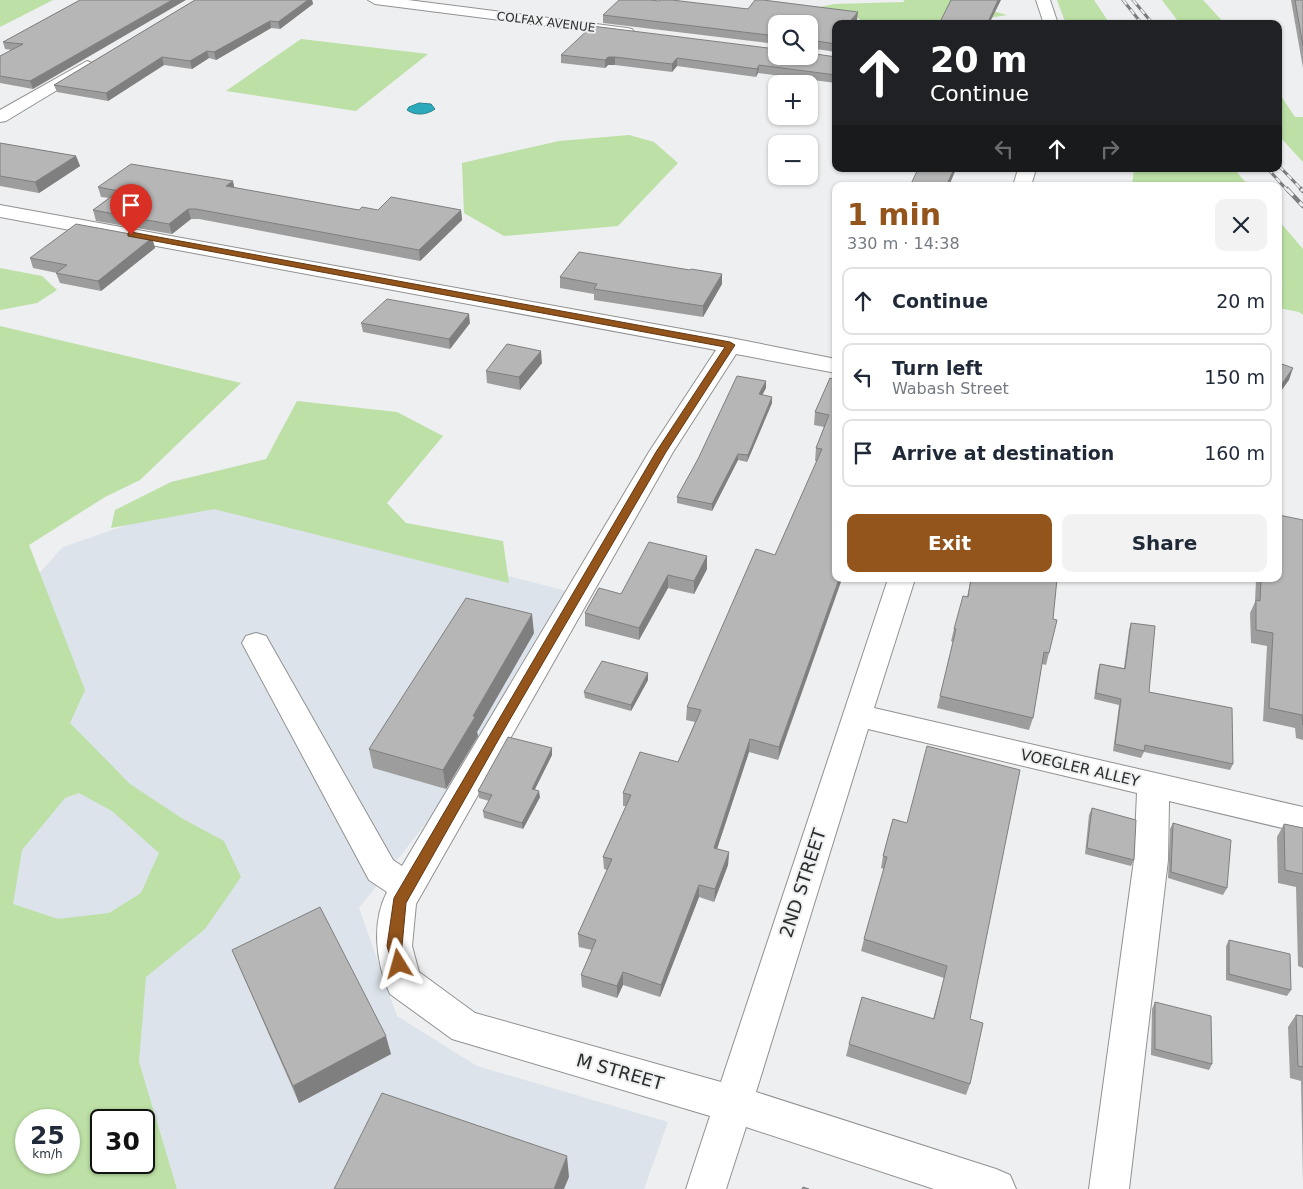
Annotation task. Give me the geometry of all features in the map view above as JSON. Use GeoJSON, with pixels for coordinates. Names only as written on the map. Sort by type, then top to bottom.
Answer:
{"type":"FeatureCollection","features":[{"type":"Feature","properties":{"kind":"street","name":"COLFAX AVENUE"},"geometry":{"type":"LineString","coordinates":[[375,0],[639,33]]}},
{"type":"Feature","properties":{"kind":"street"},"geometry":{"type":"LineString","coordinates":[[1043,0],[1050,20]]}},
{"type":"Feature","properties":{"kind":"street"},"geometry":{"type":"LineString","coordinates":[[0,117],[104,57]]}},
{"type":"Feature","properties":{"kind":"street"},"geometry":{"type":"LineString","coordinates":[[0,211],[832,365]]}},
{"type":"Feature","properties":{"kind":"street","name":"M STREET"},"geometry":{"type":"LineString","coordinates":[[730,345],[656,461],[399,902],[394,946],[403,982],[465,1027],[733,1104],[996,1189]]}},
{"type":"Feature","properties":{"kind":"street","name":"2ND STREET"},"geometry":{"type":"LineString","coordinates":[[706,1189],[901,582]]}},
{"type":"Feature","properties":{"kind":"street"},"geometry":{"type":"LineString","coordinates":[[256,642],[381,870],[408,888]]}},
{"type":"Feature","properties":{"kind":"street","name":"VOEGLER ALLEY"},"geometry":{"type":"LineString","coordinates":[[857,715],[1303,820]]}},
{"type":"Feature","properties":{"kind":"street"},"geometry":{"type":"LineString","coordinates":[[1109,1189],[1151,860],[1153,785]]}},
{"type":"Feature","properties":{"kind":"shaded area"},"geometry":{"type":"Polygon","coordinates":[[[208,497],[566,591],[443,802],[359,908],[397,1016],[477,1066],[668,1122],[644,1189],[0,1189],[0,616],[63,547],[208,497]]]}},
{"type":"Feature","properties":{"kind":"green space"},"geometry":{"type":"Polygon","coordinates":[[[0,0],[53,0],[0,27],[0,0]]]}},
{"type":"Feature","properties":{"kind":"green space"},"geometry":{"type":"Polygon","coordinates":[[[903,0],[954,0],[1007,15],[977,20],[860,20],[855,14],[814,8],[835,4],[905,2],[903,0]]]}},
{"type":"Feature","properties":{"kind":"green space"},"geometry":{"type":"Polygon","coordinates":[[[1057,0],[1094,0],[1107,20],[1065,20],[1057,0]]]}},
{"type":"Feature","properties":{"kind":"green space"},"geometry":{"type":"Polygon","coordinates":[[[1162,0],[1203,0],[1221,20],[1177,20],[1162,0]]]}},
{"type":"Feature","properties":{"kind":"green space"},"geometry":{"type":"Polygon","coordinates":[[[301,39],[428,54],[356,111],[226,91],[301,39]]]}},
{"type":"Feature","properties":{"kind":"green space"},"geometry":{"type":"Polygon","coordinates":[[[1282,98],[1295,117],[1303,117],[1303,162],[1282,139],[1282,98]]]}},
{"type":"Feature","properties":{"kind":"green space"},"geometry":{"type":"Polygon","coordinates":[[[629,135],[654,142],[678,163],[618,226],[504,236],[464,213],[462,163],[559,141],[629,135]]]}},
{"type":"Feature","properties":{"kind":"green space"},"geometry":{"type":"Polygon","coordinates":[[[1134,172],[1237,172],[1245,182],[1132,182],[1134,172]]]}},
{"type":"Feature","properties":{"kind":"green space"},"geometry":{"type":"Polygon","coordinates":[[[1282,224],[1303,249],[1303,315],[1299,312],[1282,309],[1282,224]]]}},
{"type":"Feature","properties":{"kind":"green space"},"geometry":{"type":"Polygon","coordinates":[[[0,268],[42,276],[57,290],[37,303],[0,310],[0,268]]]}},
{"type":"Feature","properties":{"kind":"green space"},"geometry":{"type":"Polygon","coordinates":[[[0,326],[241,383],[140,480],[105,497],[29,545],[85,690],[70,723],[130,784],[183,819],[224,841],[241,877],[205,929],[146,977],[139,1062],[153,1109],[90,1109],[90,1174],[155,1174],[155,1115],[177,1189],[0,1189],[0,326]],[[79,793],[65,798],[22,850],[13,904],[58,919],[109,913],[141,893],[159,853],[112,811],[79,793]]]}},
{"type":"Feature","properties":{"kind":"green space"},"geometry":{"type":"Polygon","coordinates":[[[297,401],[397,412],[443,436],[387,503],[406,523],[503,541],[509,583],[214,509],[111,528],[115,510],[171,482],[266,459],[297,401]]]}},
{"type":"Feature","properties":{"kind":"water"},"geometry":{"type":"Polygon","coordinates":[[[419,103],[431,104],[435,109],[421,114],[407,110],[409,107],[419,103]]]}},
{"type":"Feature","properties":{"kind":"building"},"geometry":{"type":"Polygon","coordinates":[[[80,0],[172,0],[30,81],[0,76],[0,56],[23,44],[3,42],[80,0]]]}},
{"type":"Feature","properties":{"kind":"building"},"geometry":{"type":"Polygon","coordinates":[[[195,0],[308,0],[278,22],[270,21],[214,52],[207,51],[190,61],[162,57],[106,93],[54,85],[195,0]]]}},
{"type":"Feature","properties":{"kind":"building"},"geometry":{"type":"Polygon","coordinates":[[[619,0],[672,0],[748,9],[755,0],[763,0],[858,12],[851,20],[832,20],[832,43],[818,41],[818,15],[768,15],[768,35],[603,15],[619,0]]]}},
{"type":"Feature","properties":{"kind":"building"},"geometry":{"type":"Polygon","coordinates":[[[951,0],[998,0],[989,20],[941,20],[951,0]]]}},
{"type":"Feature","properties":{"kind":"building"},"geometry":{"type":"Polygon","coordinates":[[[1295,0],[1303,0],[1303,46],[1295,0]]]}},
{"type":"Feature","properties":{"kind":"building"},"geometry":{"type":"Polygon","coordinates":[[[592,26],[768,48],[768,65],[818,65],[818,54],[832,56],[832,74],[759,65],[757,69],[677,58],[672,64],[615,57],[608,57],[605,60],[561,55],[592,26]]]}},
{"type":"Feature","properties":{"kind":"building"},"geometry":{"type":"Polygon","coordinates":[[[0,143],[76,156],[35,182],[0,176],[0,143]]]}},
{"type":"Feature","properties":{"kind":"building"},"geometry":{"type":"Polygon","coordinates":[[[131,164],[233,181],[226,186],[359,210],[362,207],[378,210],[391,197],[461,210],[419,250],[196,209],[188,209],[169,224],[93,210],[119,191],[98,187],[131,164]]]}},
{"type":"Feature","properties":{"kind":"building"},"geometry":{"type":"Polygon","coordinates":[[[917,172],[953,172],[948,182],[912,182],[917,172]]]}},
{"type":"Feature","properties":{"kind":"building"},"geometry":{"type":"Polygon","coordinates":[[[76,224],[152,238],[98,281],[56,273],[67,265],[30,258],[76,224]]]}},
{"type":"Feature","properties":{"kind":"building"},"geometry":{"type":"Polygon","coordinates":[[[579,252],[722,274],[703,306],[594,289],[597,284],[560,277],[579,252]]]}},
{"type":"Feature","properties":{"kind":"building"},"geometry":{"type":"Polygon","coordinates":[[[387,299],[469,314],[449,339],[361,323],[387,299]]]}},
{"type":"Feature","properties":{"kind":"building"},"geometry":{"type":"Polygon","coordinates":[[[507,344],[541,351],[519,377],[486,371],[507,344]]]}},
{"type":"Feature","properties":{"kind":"building"},"geometry":{"type":"Polygon","coordinates":[[[1282,364],[1293,368],[1282,384],[1282,364]]]}},
{"type":"Feature","properties":{"kind":"building"},"geometry":{"type":"Polygon","coordinates":[[[737,376],[766,381],[759,394],[772,397],[748,455],[738,454],[712,504],[677,497],[698,459],[737,376]]]}},
{"type":"Feature","properties":{"kind":"building"},"geometry":{"type":"Polygon","coordinates":[[[830,378],[832,379],[832,582],[838,582],[779,747],[750,739],[714,848],[729,852],[715,889],[699,885],[661,985],[623,972],[617,986],[581,975],[596,940],[578,934],[612,859],[603,857],[631,795],[623,793],[640,752],[678,762],[701,710],[687,707],[756,549],[775,555],[822,449],[816,448],[829,415],[815,412],[830,378]]]}},
{"type":"Feature","properties":{"kind":"building"},"geometry":{"type":"Polygon","coordinates":[[[1282,516],[1303,520],[1303,725],[1302,715],[1269,708],[1273,633],[1256,630],[1256,600],[1260,601],[1261,582],[1282,582],[1282,516]]]}},
{"type":"Feature","properties":{"kind":"building"},"geometry":{"type":"Polygon","coordinates":[[[649,542],[707,556],[694,581],[668,575],[639,628],[585,613],[599,588],[621,594],[649,542]]]}},
{"type":"Feature","properties":{"kind":"building"},"geometry":{"type":"Polygon","coordinates":[[[970,582],[1057,582],[1053,619],[1057,620],[1049,653],[1044,652],[1033,718],[940,696],[963,596],[968,597],[970,582]]]}},
{"type":"Feature","properties":{"kind":"building"},"geometry":{"type":"Polygon","coordinates":[[[466,598],[532,614],[473,716],[475,717],[443,770],[369,749],[466,598]]]}},
{"type":"Feature","properties":{"kind":"building"},"geometry":{"type":"Polygon","coordinates":[[[1131,623],[1155,626],[1149,692],[1232,708],[1233,764],[1145,745],[1144,751],[1115,744],[1121,699],[1096,693],[1100,664],[1125,669],[1131,623]]]}},
{"type":"Feature","properties":{"kind":"building"},"geometry":{"type":"Polygon","coordinates":[[[602,661],[648,673],[631,705],[584,692],[602,661]]]}},
{"type":"Feature","properties":{"kind":"building"},"geometry":{"type":"Polygon","coordinates":[[[508,737],[552,748],[532,789],[539,791],[522,823],[483,811],[492,795],[478,791],[508,737]]]}},
{"type":"Feature","properties":{"kind":"building"},"geometry":{"type":"Polygon","coordinates":[[[927,746],[1020,770],[970,1019],[983,1023],[970,1084],[849,1044],[862,997],[934,1019],[947,966],[864,939],[887,857],[883,856],[893,819],[907,823],[927,746]]]}},
{"type":"Feature","properties":{"kind":"building"},"geometry":{"type":"Polygon","coordinates":[[[1092,808],[1136,820],[1134,860],[1087,848],[1092,808]]]}},
{"type":"Feature","properties":{"kind":"building"},"geometry":{"type":"Polygon","coordinates":[[[1173,823],[1231,840],[1227,888],[1171,872],[1173,823]]]}},
{"type":"Feature","properties":{"kind":"building"},"geometry":{"type":"Polygon","coordinates":[[[1284,824],[1303,828],[1303,874],[1285,870],[1284,824]]]}},
{"type":"Feature","properties":{"kind":"building"},"geometry":{"type":"Polygon","coordinates":[[[320,907],[386,1036],[293,1086],[232,950],[320,907]]]}},
{"type":"Feature","properties":{"kind":"building"},"geometry":{"type":"Polygon","coordinates":[[[1229,940],[1290,954],[1291,990],[1229,974],[1229,940]]]}},
{"type":"Feature","properties":{"kind":"building"},"geometry":{"type":"Polygon","coordinates":[[[1155,1002],[1211,1016],[1212,1064],[1155,1049],[1155,1002]]]}},
{"type":"Feature","properties":{"kind":"building"},"geometry":{"type":"Polygon","coordinates":[[[1296,1015],[1303,1016],[1303,1067],[1298,1066],[1296,1015]]]}},
{"type":"Feature","properties":{"kind":"building"},"geometry":{"type":"Polygon","coordinates":[[[382,1093],[567,1156],[554,1189],[334,1189],[382,1093]]]}},
{"type":"Feature","properties":{"kind":"railway"},"geometry":{"type":"LineString","coordinates":[[1123,0],[1139,20]]}},
{"type":"Feature","properties":{"kind":"railway"},"geometry":{"type":"LineString","coordinates":[[1133,0],[1150,20]]}},
{"type":"Feature","properties":{"kind":"railway"},"geometry":{"type":"LineString","coordinates":[[1282,169],[1303,191],[1301,189]]}},
{"type":"Feature","properties":{"kind":"railway"},"geometry":{"type":"LineString","coordinates":[[1271,172],[1280,182]]}},
{"type":"Feature","properties":{"kind":"railway"},"geometry":{"type":"LineString","coordinates":[[1282,184],[1288,191]]}},
{"type":"Feature","properties":{"kind":"railway"},"geometry":{"type":"LineString","coordinates":[[1287,189],[1303,206]]}},
{"type":"Feature","properties":{"kind":"route"},"geometry":{"type":"LineString","coordinates":[[131,235],[730,345],[704,389],[661,452],[399,902],[394,946],[399,964]]}}]}
